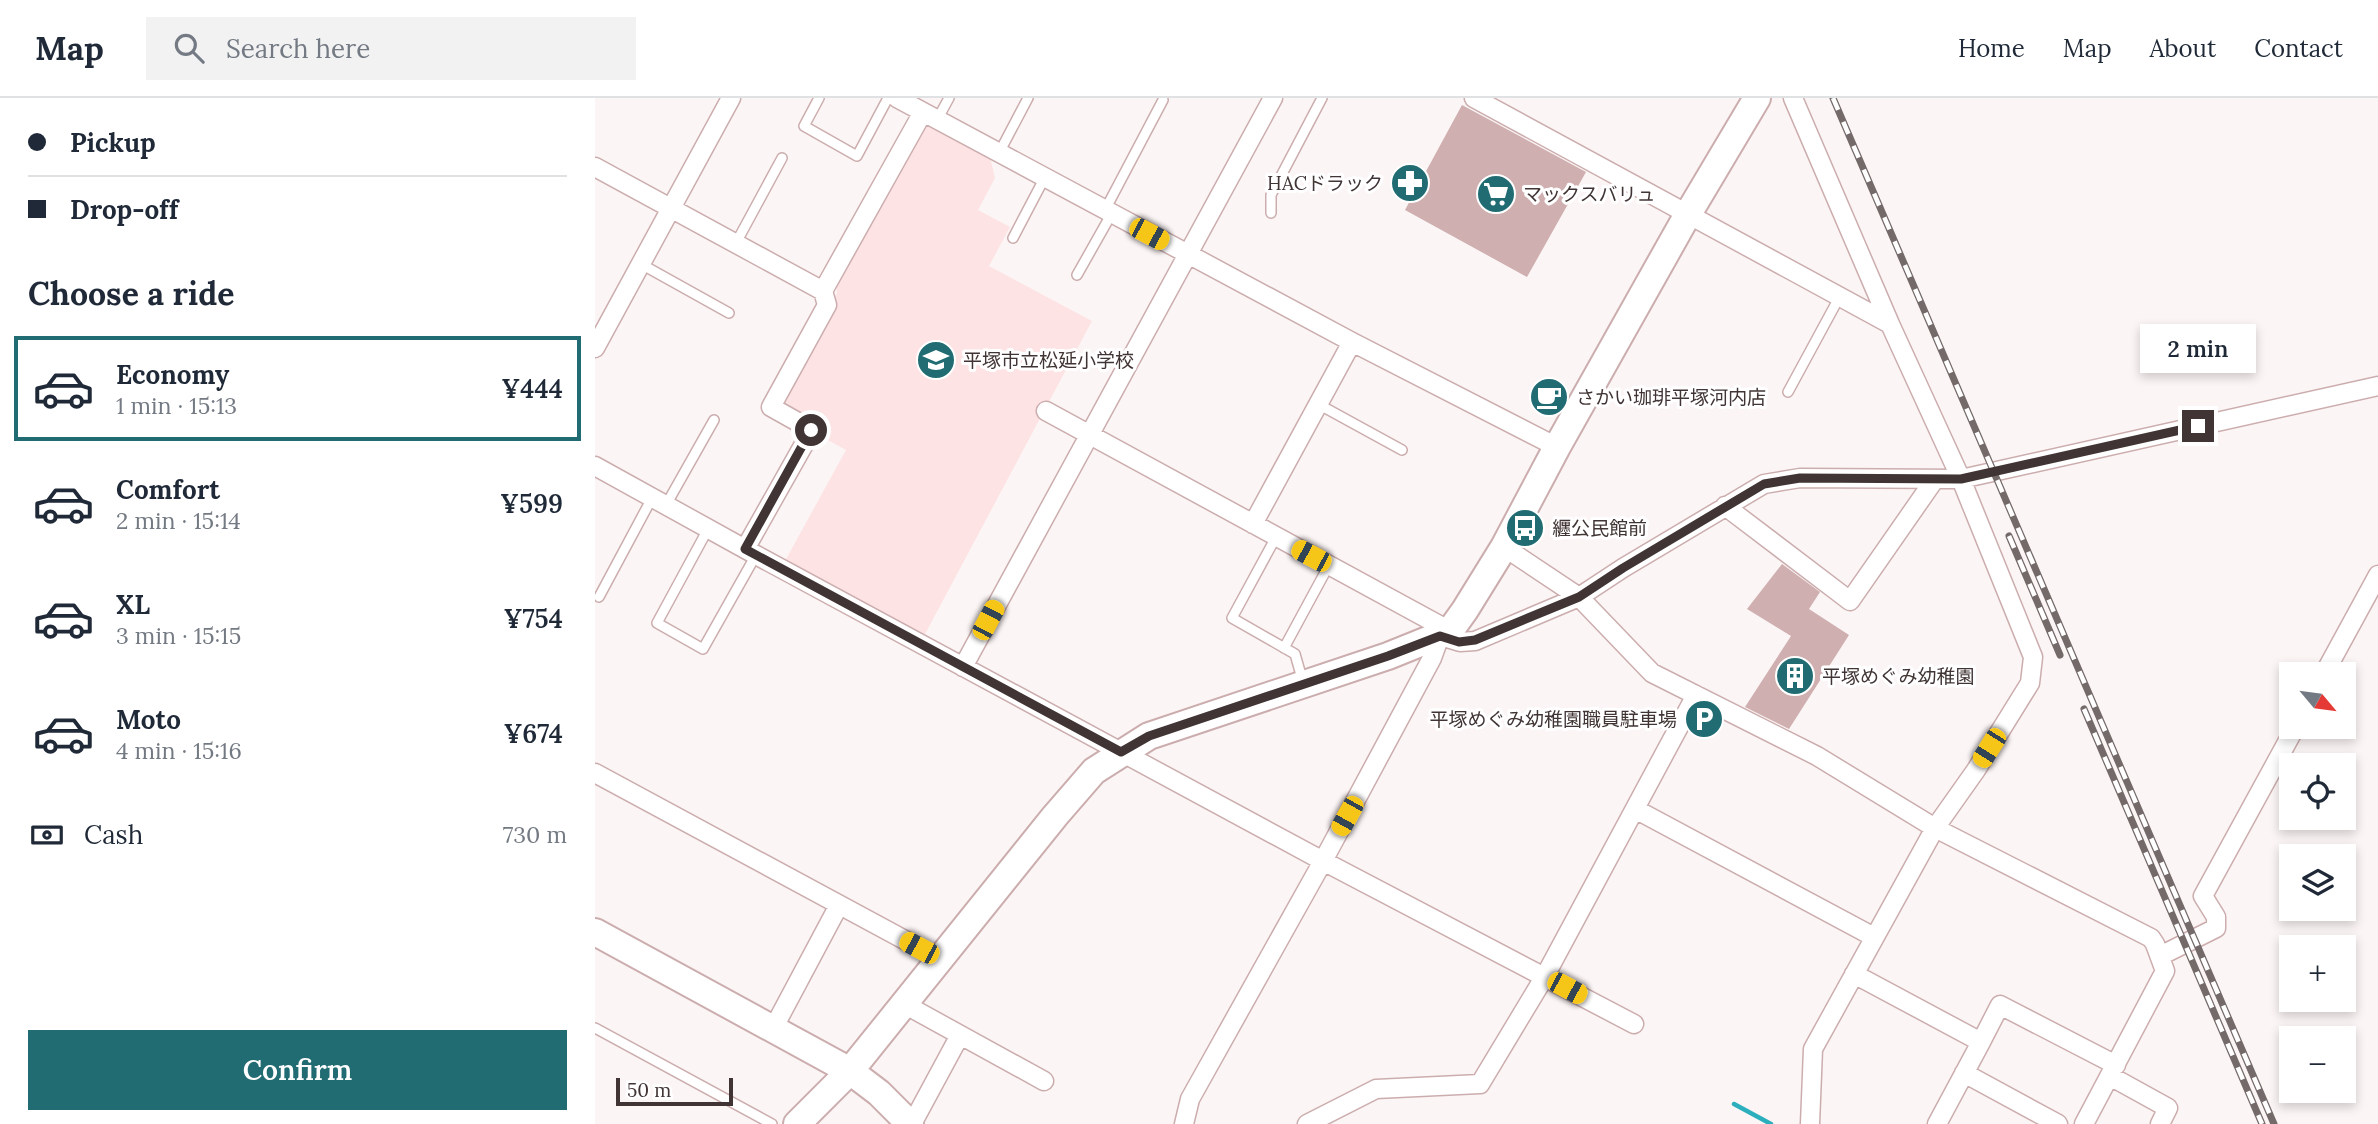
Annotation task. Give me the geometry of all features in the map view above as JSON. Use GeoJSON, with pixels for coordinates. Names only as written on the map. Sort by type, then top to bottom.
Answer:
{"type":"FeatureCollection","features":[{"type":"Feature","properties":{"kind":"street"},"geometry":{"type":"LineString","coordinates":[[595,348],[731,98]]}},
{"type":"Feature","properties":{"kind":"street"},"geometry":{"type":"LineString","coordinates":[[897,98],[1352,342],[1557,447]]}},
{"type":"Feature","properties":{"kind":"street"},"geometry":{"type":"LineString","coordinates":[[963,667],[1273,98]]}},
{"type":"Feature","properties":{"kind":"street"},"geometry":{"type":"LineString","coordinates":[[1473,98],[1890,324]]}},
{"type":"Feature","properties":{"kind":"street"},"geometry":{"type":"LineString","coordinates":[[1184,1124],[1190,1099],[1445,633],[1465,610],[1504,547],[1688,214],[1757,98]]}},
{"type":"Feature","properties":{"kind":"street"},"geometry":{"type":"LineString","coordinates":[[1793,98],[1890,324],[1961,479],[2033,657],[2030,683],[1976,770],[1935,828],[1812,1049],[1810,1124]]}},
{"type":"Feature","properties":{"kind":"street"},"geometry":{"type":"LineString","coordinates":[[823,291],[930,116]]}},
{"type":"Feature","properties":{"kind":"street"},"geometry":{"type":"LineString","coordinates":[[595,167],[823,291],[827,305],[771,407],[811,430],[751,552]]}},
{"type":"Feature","properties":{"kind":"street"},"geometry":{"type":"LineString","coordinates":[[1253,524],[1352,342]]}},
{"type":"Feature","properties":{"kind":"street"},"geometry":{"type":"LineString","coordinates":[[1046,411],[1328,565],[1459,642],[1475,640],[1579,597],[1764,484],[1800,478],[1961,479],[2378,386]]}},
{"type":"Feature","properties":{"kind":"street"},"geometry":{"type":"LineString","coordinates":[[595,466],[1121,752],[1634,1024]]}},
{"type":"Feature","properties":{"kind":"street"},"geometry":{"type":"LineString","coordinates":[[1725,506],[1850,601],[1934,479]]}},
{"type":"Feature","properties":{"kind":"street"},"geometry":{"type":"LineString","coordinates":[[1504,547],[1579,597],[1652,673],[1817,756],[1935,828],[2145,935],[2155,944],[2165,971],[2084,1124]]}},
{"type":"Feature","properties":{"kind":"street"},"geometry":{"type":"LineString","coordinates":[[2331,662],[2378,575]]}},
{"type":"Feature","properties":{"kind":"street"},"geometry":{"type":"LineString","coordinates":[[797,1124],[851,1072],[1094,771],[1149,736],[1445,633]]}},
{"type":"Feature","properties":{"kind":"street"},"geometry":{"type":"LineString","coordinates":[[1307,1124],[1376,1089],[1480,1084],[1545,976],[1696,695]]}},
{"type":"Feature","properties":{"kind":"street"},"geometry":{"type":"LineString","coordinates":[[2160,956],[2216,928],[2216,917],[2203,896],[2289,739]]}},
{"type":"Feature","properties":{"kind":"street"},"geometry":{"type":"LineString","coordinates":[[595,773],[940,959]]}},
{"type":"Feature","properties":{"kind":"street"},"geometry":{"type":"LineString","coordinates":[[1635,809],[1874,937]]}},
{"type":"Feature","properties":{"kind":"street"},"geometry":{"type":"LineString","coordinates":[[773,1029],[839,905]]}},
{"type":"Feature","properties":{"kind":"street"},"geometry":{"type":"LineString","coordinates":[[595,932],[851,1072],[879,1093],[911,1124],[960,1035]]}},
{"type":"Feature","properties":{"kind":"street"},"geometry":{"type":"LineString","coordinates":[[1854,974],[1981,1042]]}},
{"type":"Feature","properties":{"kind":"street"},"geometry":{"type":"LineString","coordinates":[[904,1004],[1044,1081]]}},
{"type":"Feature","properties":{"kind":"street"},"geometry":{"type":"LineString","coordinates":[[1937,1124],[2000,1005],[2113,1070],[2168,1108],[2160,1124]]}},
{"type":"Feature","properties":{"kind":"street"},"geometry":{"type":"LineString","coordinates":[[1964,1073],[2058,1124]]}},
{"type":"Feature","properties":{"kind":"lane"},"geometry":{"type":"LineString","coordinates":[[820,98],[804,126],[857,156],[888,98]]}},
{"type":"Feature","properties":{"kind":"lane"},"geometry":{"type":"LineString","coordinates":[[930,116],[949,98]]}},
{"type":"Feature","properties":{"kind":"lane"},"geometry":{"type":"LineString","coordinates":[[999,153],[1028,98]]}},
{"type":"Feature","properties":{"kind":"lane"},"geometry":{"type":"LineString","coordinates":[[1271,213],[1271,195],[1322,98]]}},
{"type":"Feature","properties":{"kind":"lane"},"geometry":{"type":"LineString","coordinates":[[1077,275],[1163,100]]}},
{"type":"Feature","properties":{"kind":"lane"},"geometry":{"type":"LineString","coordinates":[[736,243],[782,159]]}},
{"type":"Feature","properties":{"kind":"lane"},"geometry":{"type":"LineString","coordinates":[[1013,238],[1045,177]]}},
{"type":"Feature","properties":{"kind":"lane"},"geometry":{"type":"LineString","coordinates":[[641,264],[729,313]]}},
{"type":"Feature","properties":{"kind":"lane"},"geometry":{"type":"LineString","coordinates":[[1788,392],[1840,296]]}},
{"type":"Feature","properties":{"kind":"lane"},"geometry":{"type":"LineString","coordinates":[[1318,404],[1402,450]]}},
{"type":"Feature","properties":{"kind":"lane"},"geometry":{"type":"LineString","coordinates":[[599,597],[714,420]]}},
{"type":"Feature","properties":{"kind":"lane"},"geometry":{"type":"LineString","coordinates":[[708,529],[657,622],[703,649],[751,552]]}},
{"type":"Feature","properties":{"kind":"lane"},"geometry":{"type":"LineString","coordinates":[[1276,537],[1232,618],[1294,654],[1304,684]]}},
{"type":"Feature","properties":{"kind":"lane"},"geometry":{"type":"LineString","coordinates":[[1284,648],[1328,565]]}},
{"type":"Feature","properties":{"kind":"lane"},"geometry":{"type":"LineString","coordinates":[[595,1028],[772,1124]]}},
{"type":"Feature","properties":{"kind":"shaded area","name":"平塚市立松延小学校"},"geometry":{"type":"Polygon","coordinates":[[[928,123],[990,157],[995,178],[978,210],[1010,227],[989,266],[1092,321],[924,636],[785,561],[846,450],[815,433],[782,405],[779,398],[837,293],[836,287],[922,124],[928,123]]]}},
{"type":"Feature","properties":{"kind":"building"},"geometry":{"type":"Polygon","coordinates":[[[1462,105],[1586,172],[1527,277],[1405,210],[1462,105]]]}},
{"type":"Feature","properties":{"kind":"building","name":"平塚めぐみ幼稚園"},"geometry":{"type":"Polygon","coordinates":[[[1782,564],[1820,592],[1809,609],[1849,635],[1789,729],[1745,707],[1791,636],[1747,609],[1782,564]]]}},
{"type":"Feature","properties":{"kind":"waterway"},"geometry":{"type":"LineString","coordinates":[[1734,1104],[1771,1124]]}},
{"type":"Feature","properties":{"kind":"railway"},"geometry":{"type":"LineString","coordinates":[[1833,98],[2274,1124]]}},
{"type":"Feature","properties":{"kind":"railway"},"geometry":{"type":"LineString","coordinates":[[2009,536],[2060,655]]}},
{"type":"Feature","properties":{"kind":"railway"},"geometry":{"type":"LineString","coordinates":[[2084,709],[2262,1124]]}},
{"type":"Feature","properties":{"kind":"place","name":"HACドラック"},"geometry":{"type":"Point","coordinates":[1410,183]}},
{"type":"Feature","properties":{"kind":"place","name":"マックスバリュ"},"geometry":{"type":"Point","coordinates":[1496,194]}},
{"type":"Feature","properties":{"kind":"place","name":"平塚市立松延小学校"},"geometry":{"type":"Point","coordinates":[936,360]}},
{"type":"Feature","properties":{"kind":"place","name":"さかい珈琲平塚河内店"},"geometry":{"type":"Point","coordinates":[1549,397]}},
{"type":"Feature","properties":{"kind":"place","name":"纒公民館前"},"geometry":{"type":"Point","coordinates":[1525,528]}},
{"type":"Feature","properties":{"kind":"place","name":"平塚めぐみ幼稚園"},"geometry":{"type":"Point","coordinates":[1795,676]}},
{"type":"Feature","properties":{"kind":"place","name":"平塚めぐみ幼稚園職員駐車場"},"geometry":{"type":"Point","coordinates":[1704,719]}},
{"type":"Feature","properties":{"kind":"route"},"geometry":{"type":"LineString","coordinates":[[811,430],[745,549],[1121,752],[1149,736],[1440,636],[1459,642],[1475,640],[1579,597],[1764,484],[1800,478],[1961,479],[2198,426]]}}]}
